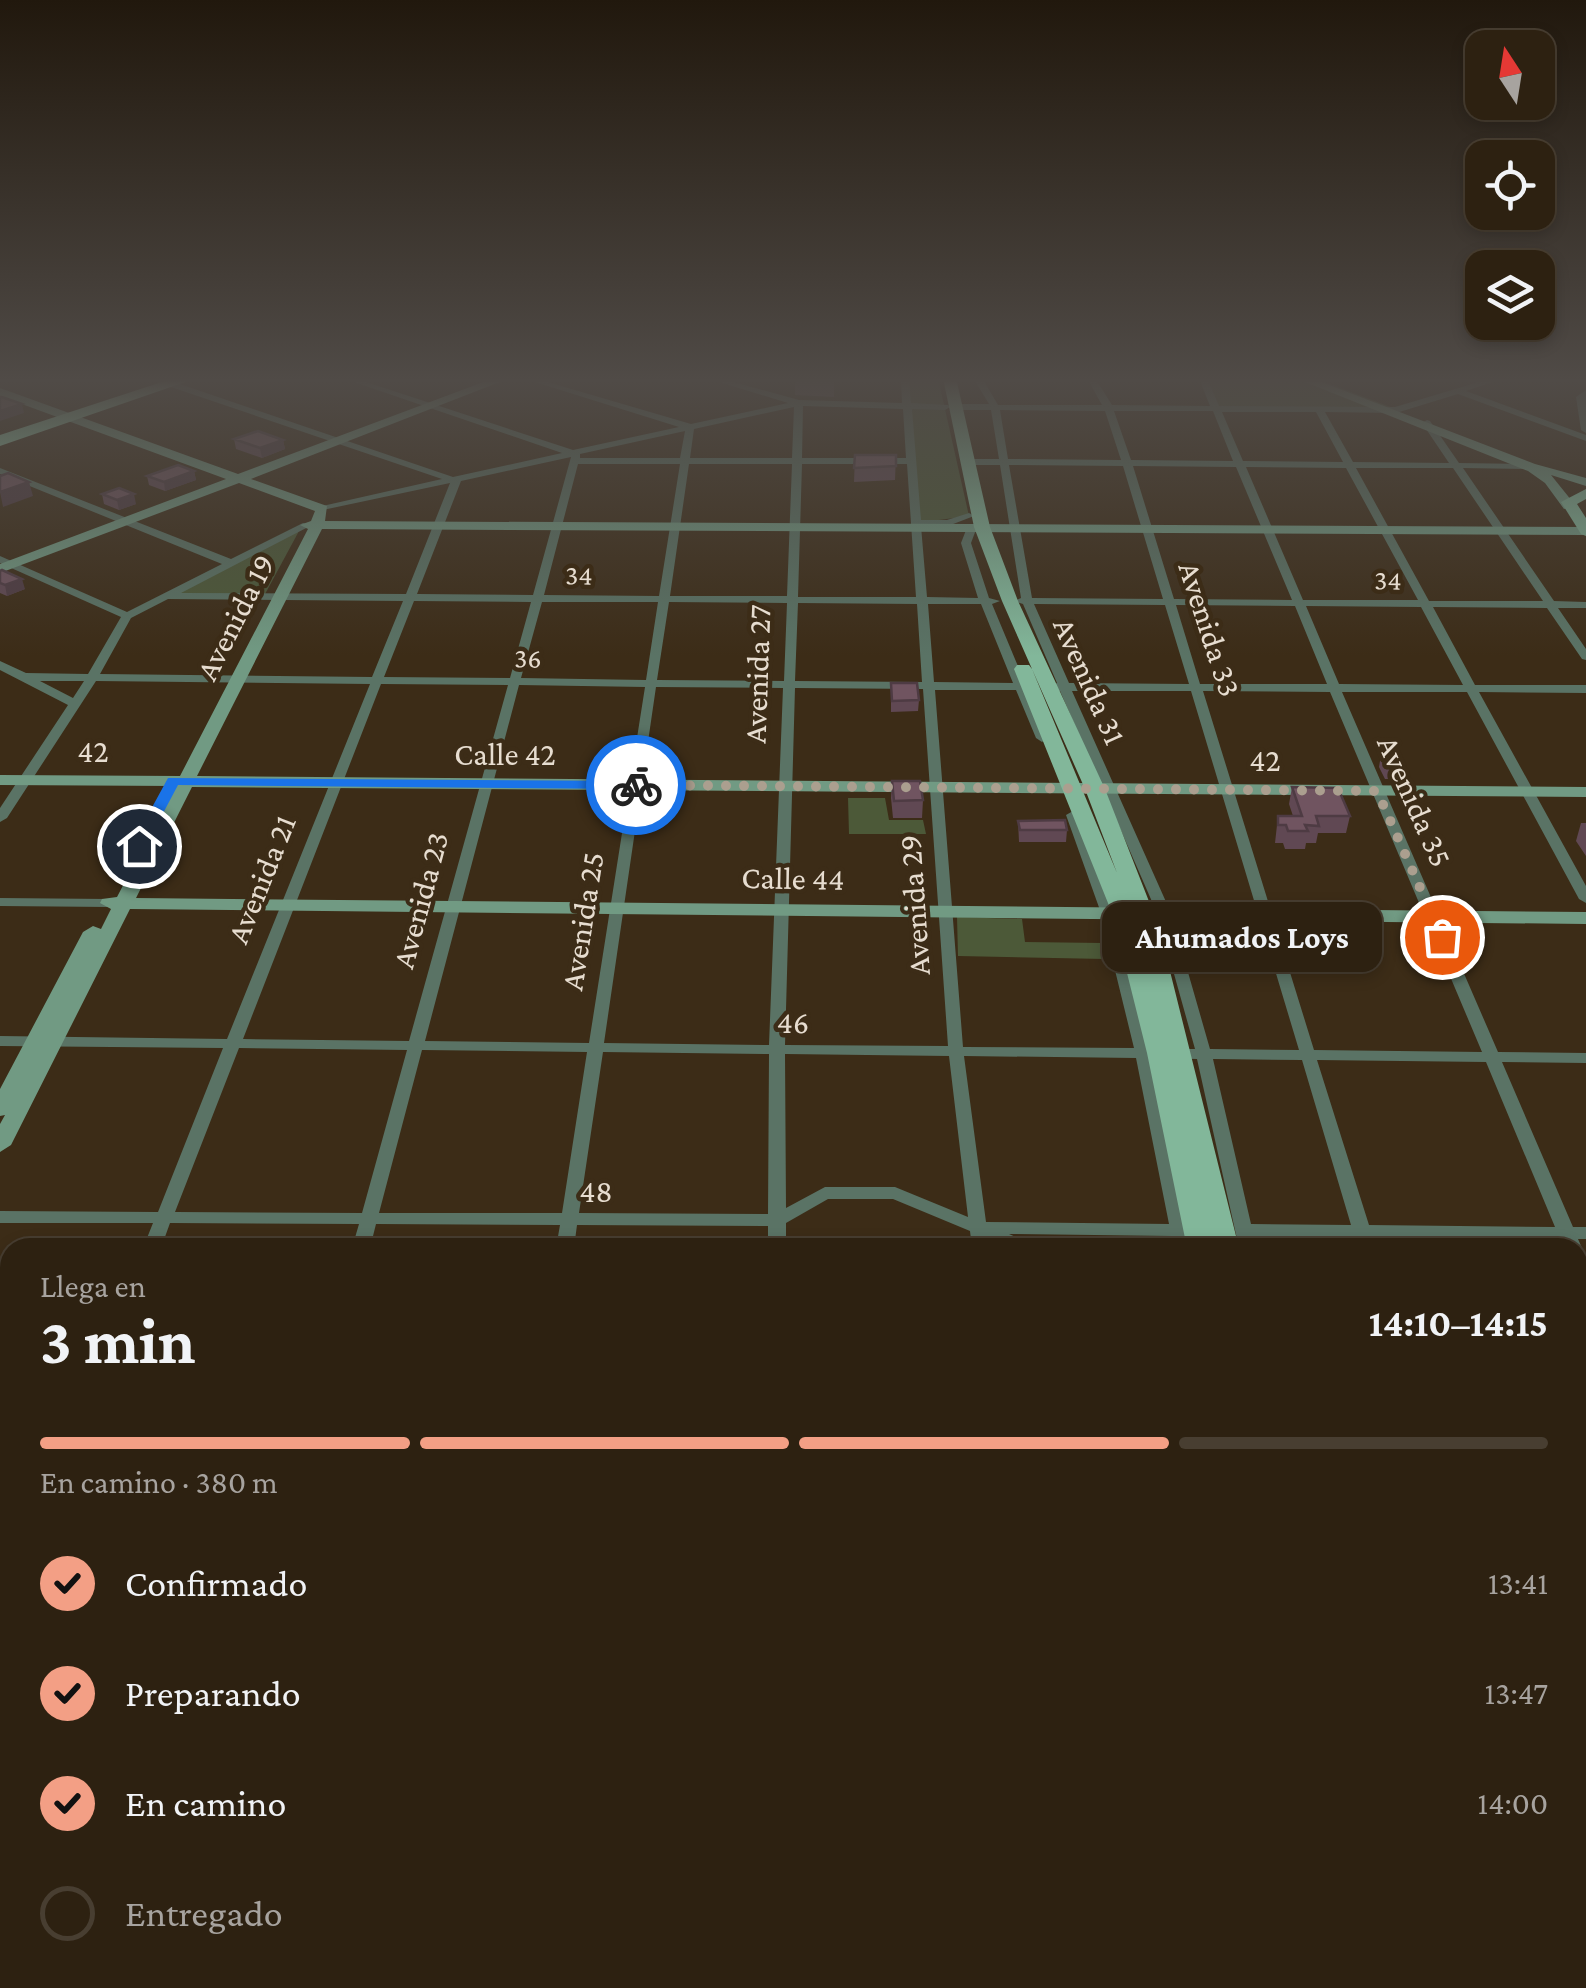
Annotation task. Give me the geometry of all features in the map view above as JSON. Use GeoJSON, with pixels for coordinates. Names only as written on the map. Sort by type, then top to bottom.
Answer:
{"type":"FeatureCollection","features":[{"type":"Feature","properties":{"kind":"main road"},"geometry":{"type":"LineString","coordinates":[[219,471],[316,520],[1586,531]]}},
{"type":"Feature","properties":{"kind":"main road"},"geometry":{"type":"LineString","coordinates":[[4,564],[259,471]]}},
{"type":"Feature","properties":{"kind":"main road","name":"Avenida 31"},"geometry":{"type":"LineString","coordinates":[[964,471],[974,524],[1135,913],[1171,1054],[1238,1238]]}},
{"type":"Feature","properties":{"kind":"main road","name":"Avenida 31"},"geometry":{"type":"LineString","coordinates":[[970,471],[974,524]]}},
{"type":"Feature","properties":{"kind":"main road"},"geometry":{"type":"LineString","coordinates":[[1534,471],[1550,480],[1586,531]]}},
{"type":"Feature","properties":{"kind":"main road"},"geometry":{"type":"LineString","coordinates":[[1550,471],[1586,482]]}},
{"type":"Feature","properties":{"kind":"main road"},"geometry":{"type":"LineString","coordinates":[[1556,473],[1586,494],[1569,504]]}},
{"type":"Feature","properties":{"kind":"main road","name":"Avenida 19"},"geometry":{"type":"LineString","coordinates":[[0,1145],[44,1042],[316,520]]}},
{"type":"Feature","properties":{"kind":"main road","name":"42"},"geometry":{"type":"LineString","coordinates":[[0,780],[179,781]]}},
{"type":"Feature","properties":{"kind":"main road","name":"Calle 42"},"geometry":{"type":"LineString","coordinates":[[179,781],[1086,789]]}},
{"type":"Feature","properties":{"kind":"main road","name":"42"},"geometry":{"type":"LineString","coordinates":[[1086,789],[1586,792]]}},
{"type":"Feature","properties":{"kind":"main road","name":"Avenida 19"},"geometry":{"type":"LineString","coordinates":[[0,1109],[104,940],[117,903]]}},
{"type":"Feature","properties":{"kind":"main road","name":"Calle 44"},"geometry":{"type":"LineString","coordinates":[[117,903],[1586,918]]}},
{"type":"Feature","properties":{"kind":"main road"},"geometry":{"type":"LineString","coordinates":[[104,940],[132,918],[180,904]]}},
{"type":"Feature","properties":{"kind":"main road","name":"Avenida 31"},"geometry":{"type":"LineString","coordinates":[[1171,1054],[1199,1238]]}},
{"type":"Feature","properties":{"kind":"street"},"geometry":{"type":"LineString","coordinates":[[0,471],[228,562]]}},
{"type":"Feature","properties":{"kind":"street"},"geometry":{"type":"LineString","coordinates":[[430,471],[456,480]]}},
{"type":"Feature","properties":{"kind":"street"},"geometry":{"type":"LineString","coordinates":[[0,818],[128,616],[316,520],[501,471]]}},
{"type":"Feature","properties":{"kind":"street","name":"Avenida 23"},"geometry":{"type":"LineString","coordinates":[[363,1238],[572,471]]}},
{"type":"Feature","properties":{"kind":"street","name":"Avenida 25"},"geometry":{"type":"LineString","coordinates":[[566,1238],[686,471]]}},
{"type":"Feature","properties":{"kind":"street","name":"Avenida 27"},"geometry":{"type":"LineString","coordinates":[[777,1238],[776,1050],[798,471]]}},
{"type":"Feature","properties":{"kind":"street","name":"Avenida 29"},"geometry":{"type":"LineString","coordinates":[[913,471],[956,1052],[980,1238]]}},
{"type":"Feature","properties":{"kind":"street","name":"Avenida 31"},"geometry":{"type":"LineString","coordinates":[[1005,471],[1018,528],[1004,601],[1135,913],[1171,1054],[1180,1238]]}},
{"type":"Feature","properties":{"kind":"street","name":"Avenida 33"},"geometry":{"type":"LineString","coordinates":[[1129,471],[1363,1238]]}},
{"type":"Feature","properties":{"kind":"street","name":"Avenida 35"},"geometry":{"type":"LineString","coordinates":[[1243,471],[1491,1057],[1575,1238]]}},
{"type":"Feature","properties":{"kind":"street"},"geometry":{"type":"LineString","coordinates":[[1353,471],[1586,898]]}},
{"type":"Feature","properties":{"kind":"street"},"geometry":{"type":"LineString","coordinates":[[1461,471],[1586,657]]}},
{"type":"Feature","properties":{"kind":"street","name":"Avenida 21"},"geometry":{"type":"LineString","coordinates":[[156,1238],[456,480]]}},
{"type":"Feature","properties":{"kind":"street"},"geometry":{"type":"LineString","coordinates":[[4,564],[128,616]]}},
{"type":"Feature","properties":{"kind":"street","name":"34"},"geometry":{"type":"LineString","coordinates":[[163,596],[1586,605]]}},
{"type":"Feature","properties":{"kind":"street"},"geometry":{"type":"LineString","coordinates":[[0,666],[74,703]]}},
{"type":"Feature","properties":{"kind":"street","name":"36"},"geometry":{"type":"LineString","coordinates":[[26,678],[1586,689]]}},
{"type":"Feature","properties":{"kind":"street","name":"Calle 44"},"geometry":{"type":"LineString","coordinates":[[0,902],[117,903]]}},
{"type":"Feature","properties":{"kind":"street","name":"46"},"geometry":{"type":"LineString","coordinates":[[0,1041],[1586,1058]]}},
{"type":"Feature","properties":{"kind":"street","name":"48"},"geometry":{"type":"LineString","coordinates":[[0,1217],[777,1220],[825,1192],[895,1192],[978,1228],[1162,1238]]}},
{"type":"Feature","properties":{"kind":"street"},"geometry":{"type":"LineString","coordinates":[[978,1228],[1002,1238]]}},
{"type":"Feature","properties":{"kind":"green space"},"geometry":{"type":"Polygon","coordinates":[[[912,471],[959,471],[969,516],[916,523],[912,471]]]}},
{"type":"Feature","properties":{"kind":"green space"},"geometry":{"type":"Polygon","coordinates":[[[299,531],[264,596],[171,595],[299,531]]]}},
{"type":"Feature","properties":{"kind":"green space"},"geometry":{"type":"Polygon","coordinates":[[[848,798],[885,798],[889,820],[923,820],[926,834],[849,834],[848,798]]]}},
{"type":"Feature","properties":{"kind":"green space"},"geometry":{"type":"Polygon","coordinates":[[[957,917],[1022,919],[1025,942],[1102,943],[1105,959],[958,956],[957,917]]]}},
{"type":"Feature","properties":{"kind":"building"},"geometry":{"type":"Polygon","coordinates":[[[162,471],[194,471],[164,482],[147,476],[162,471]]]}},
{"type":"Feature","properties":{"kind":"building"},"geometry":{"type":"Polygon","coordinates":[[[8,473],[29,482],[0,492],[0,476],[8,473]]]}},
{"type":"Feature","properties":{"kind":"building"},"geometry":{"type":"Polygon","coordinates":[[[119,488],[134,494],[117,500],[102,494],[119,488]]]}},
{"type":"Feature","properties":{"kind":"building"},"geometry":{"type":"Polygon","coordinates":[[[2,570],[22,579],[0,583],[2,570]]]}},
{"type":"Feature","properties":{"kind":"building"},"geometry":{"type":"Polygon","coordinates":[[[891,683],[917,683],[919,700],[892,701],[891,683]]]}},
{"type":"Feature","properties":{"kind":"building"},"geometry":{"type":"Polygon","coordinates":[[[1381,755],[1394,755],[1401,768],[1387,768],[1381,755]]]}},
{"type":"Feature","properties":{"kind":"building"},"geometry":{"type":"Polygon","coordinates":[[[892,781],[920,781],[923,800],[894,801],[892,781]]]}},
{"type":"Feature","properties":{"kind":"building"},"geometry":{"type":"Polygon","coordinates":[[[1292,787],[1338,788],[1350,816],[1316,816],[1319,826],[1305,825],[1308,831],[1288,831],[1286,825],[1278,825],[1278,816],[1302,816],[1292,787]]]}},
{"type":"Feature","properties":{"kind":"building"},"geometry":{"type":"Polygon","coordinates":[[[1065,820],[1067,830],[1020,830],[1018,821],[1065,820]]]}},
{"type":"Feature","properties":{"kind":"building"},"geometry":{"type":"Polygon","coordinates":[[[1454,915],[1468,915],[1474,931],[1460,931],[1454,915]]]}},
{"type":"Feature","properties":{"kind":"way so far"},"geometry":{"type":"LineString","coordinates":[[636,785],[1377,791],[1442,937]]}},
{"type":"Feature","properties":{"kind":"place","name":"Ahumados Loys"},"geometry":{"type":"Point","coordinates":[1442,937]}},
{"type":"Feature","properties":{"kind":"route"},"geometry":{"type":"LineString","coordinates":[[139,846],[173,781],[636,785]]}}]}
